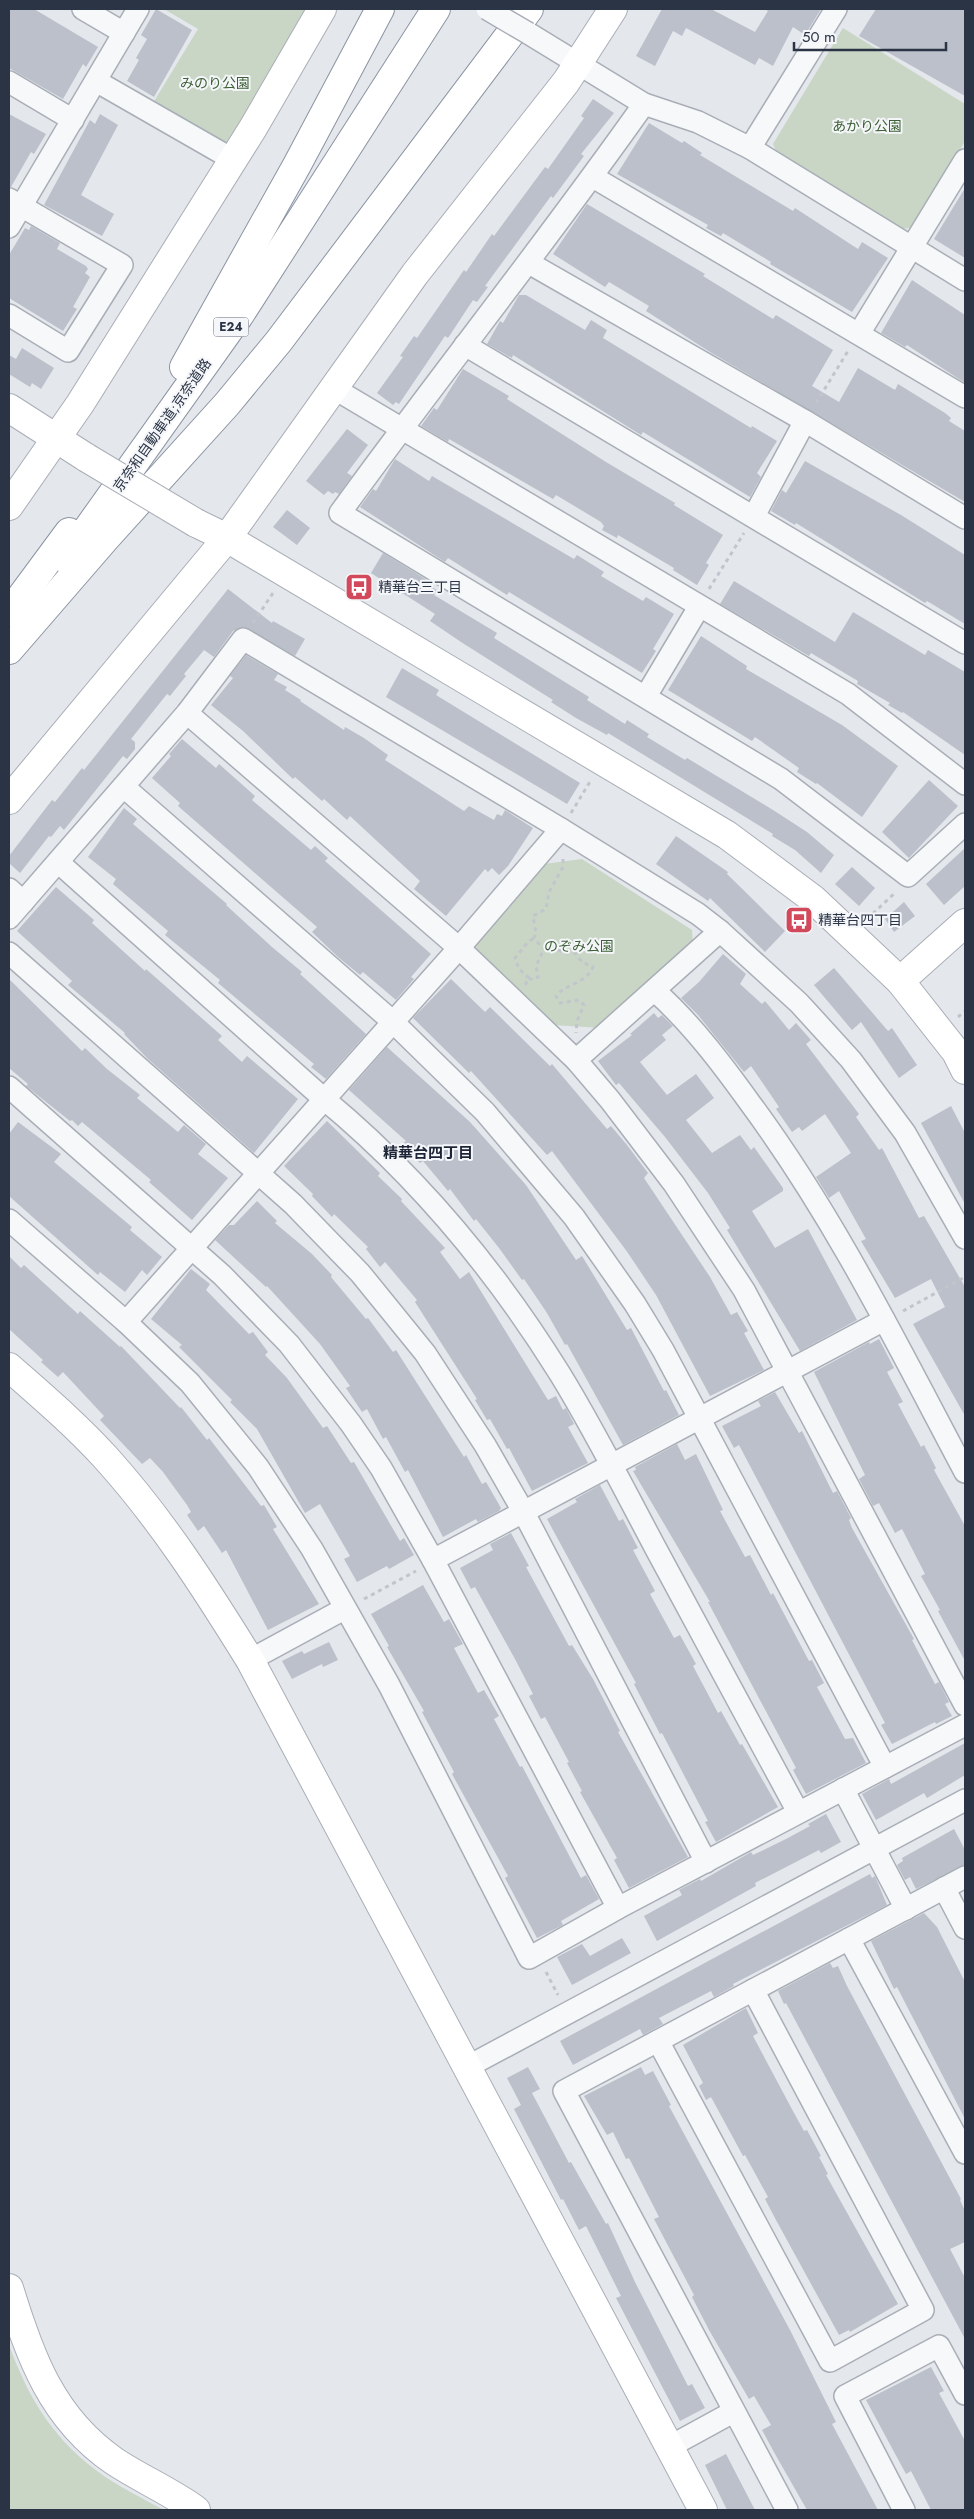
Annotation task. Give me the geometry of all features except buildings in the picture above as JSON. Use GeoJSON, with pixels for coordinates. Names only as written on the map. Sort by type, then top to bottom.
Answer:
{"type":"FeatureCollection","features":[{"type":"Feature","properties":{"kind":"main road"},"geometry":{"type":"LineString","coordinates":[[9,506],[55,437],[80,404],[232,159],[322,9]]}},
{"type":"Feature","properties":{"kind":"main road"},"geometry":{"type":"LineString","coordinates":[[184,367],[297,165],[380,9]]}},
{"type":"Feature","properties":{"kind":"main road","name":"京奈和自動車道;京奈道路"},"geometry":{"type":"LineString","coordinates":[[9,613],[94,498],[184,367],[320,166],[420,9]]}},
{"type":"Feature","properties":{"kind":"main road","name":"京奈和自動車道;京奈道路"},"geometry":{"type":"LineString","coordinates":[[9,634],[82,537],[239,316],[436,9]]}},
{"type":"Feature","properties":{"kind":"main road"},"geometry":{"type":"LineString","coordinates":[[9,800],[227,538],[335,390],[415,274],[579,64],[613,9]]}},
{"type":"Feature","properties":{"kind":"main road"},"geometry":{"type":"LineString","coordinates":[[9,650],[227,404],[529,21]]}},
{"type":"Feature","properties":{"kind":"main road"},"geometry":{"type":"LineString","coordinates":[[9,408],[87,458],[227,538],[727,835],[813,899],[900,981],[956,1052],[965,1070]]}},
{"type":"Feature","properties":{"kind":"main road"},"geometry":{"type":"LineString","coordinates":[[900,981],[965,923]]}},
{"type":"Feature","properties":{"kind":"main road"},"geometry":{"type":"LineString","coordinates":[[9,1367],[105,1457],[132,1488],[186,1559],[250,1660],[703,2510]]}},
{"type":"Feature","properties":{"kind":"main road"},"geometry":{"type":"LineString","coordinates":[[9,2288],[34,2360],[50,2394],[71,2422],[95,2447],[116,2462],[177,2496],[196,2510]]}},
{"type":"Feature","properties":{"kind":"street"},"geometry":{"type":"LineString","coordinates":[[83,9],[124,33]]}},
{"type":"Feature","properties":{"kind":"street"},"geometry":{"type":"LineString","coordinates":[[9,227],[15,202],[73,120],[138,9]]}},
{"type":"Feature","properties":{"kind":"street"},"geometry":{"type":"LineString","coordinates":[[487,9],[529,21],[579,64],[644,104],[698,122],[750,148],[965,280]]}},
{"type":"Feature","properties":{"kind":"street"},"geometry":{"type":"LineString","coordinates":[[750,148],[836,9]]}},
{"type":"Feature","properties":{"kind":"street"},"geometry":{"type":"LineString","coordinates":[[96,81],[232,159]]}},
{"type":"Feature","properties":{"kind":"street"},"geometry":{"type":"LineString","coordinates":[[9,82],[73,120]]}},
{"type":"Feature","properties":{"kind":"street"},"geometry":{"type":"LineString","coordinates":[[644,104],[530,264],[465,345],[340,512],[782,779],[908,876],[965,824]]}},
{"type":"Feature","properties":{"kind":"street"},"geometry":{"type":"LineString","coordinates":[[860,332],[913,249],[965,160]]}},
{"type":"Feature","properties":{"kind":"street"},"geometry":{"type":"LineString","coordinates":[[593,177],[860,332],[965,397]]}},
{"type":"Feature","properties":{"kind":"street"},"geometry":{"type":"LineString","coordinates":[[9,316],[68,351],[122,265],[15,202]]}},
{"type":"Feature","properties":{"kind":"street"},"geometry":{"type":"LineString","coordinates":[[530,264],[805,421],[965,518]]}},
{"type":"Feature","properties":{"kind":"street"},"geometry":{"type":"LineString","coordinates":[[465,345],[606,431],[754,516],[965,643]]}},
{"type":"Feature","properties":{"kind":"street"},"geometry":{"type":"LineString","coordinates":[[335,390],[848,694],[965,784]]}},
{"type":"Feature","properties":{"kind":"street"},"geometry":{"type":"LineString","coordinates":[[754,516],[805,421]]}},
{"type":"Feature","properties":{"kind":"street"},"geometry":{"type":"LineString","coordinates":[[646,696],[699,607]]}},
{"type":"Feature","properties":{"kind":"street"},"geometry":{"type":"LineString","coordinates":[[9,918],[16,895],[58,862],[187,713],[244,639],[561,828],[698,914],[720,931],[799,1003],[851,1060],[905,1133],[965,1238]]}},
{"type":"Feature","properties":{"kind":"street"},"geometry":{"type":"LineString","coordinates":[[187,713],[459,948],[576,1060],[643,1142],[710,1236],[744,1290],[965,1705]]}},
{"type":"Feature","properties":{"kind":"street"},"geometry":{"type":"LineString","coordinates":[[124,787],[392,1020],[485,1112],[563,1203],[635,1304],[700,1417],[885,1767]]}},
{"type":"Feature","properties":{"kind":"street"},"geometry":{"type":"LineString","coordinates":[[126,1322],[392,1020],[459,948],[561,828]]}},
{"type":"Feature","properties":{"kind":"street"},"geometry":{"type":"LineString","coordinates":[[58,862],[362,1131],[415,1185],[477,1257],[512,1302],[555,1366],[611,1464],[798,1812]]}},
{"type":"Feature","properties":{"kind":"street"},"geometry":{"type":"LineString","coordinates":[[576,1060],[720,931]]}},
{"type":"Feature","properties":{"kind":"street"},"geometry":{"type":"LineString","coordinates":[[9,954],[258,1171],[327,1238],[391,1310],[456,1399],[523,1511],[706,1862]]}},
{"type":"Feature","properties":{"kind":"street"},"geometry":{"type":"LineString","coordinates":[[655,990],[703,1042],[772,1132],[806,1183],[846,1249],[965,1472]]}},
{"type":"Feature","properties":{"kind":"street"},"geometry":{"type":"LineString","coordinates":[[9,1087],[222,1275],[256,1309],[319,1381],[381,1468],[433,1560],[618,1908]]}},
{"type":"Feature","properties":{"kind":"street"},"geometry":{"type":"LineString","coordinates":[[9,1220],[126,1322],[190,1383],[253,1460],[297,1524],[389,1685],[530,1958],[618,1908],[965,1725]]}},
{"type":"Feature","properties":{"kind":"street"},"geometry":{"type":"LineString","coordinates":[[433,1560],[884,1320]]}},
{"type":"Feature","properties":{"kind":"street"},"geometry":{"type":"LineString","coordinates":[[250,1660],[344,1609]]}},
{"type":"Feature","properties":{"kind":"street"},"geometry":{"type":"LineString","coordinates":[[843,1789],[906,1909]]}},
{"type":"Feature","properties":{"kind":"street"},"geometry":{"type":"LineString","coordinates":[[467,2067],[965,1800]]}},
{"type":"Feature","properties":{"kind":"street"},"geometry":{"type":"LineString","coordinates":[[787,2510],[733,2412],[564,2091],[965,1877]]}},
{"type":"Feature","properties":{"kind":"street"},"geometry":{"type":"LineString","coordinates":[[944,1888],[965,1928]]}},
{"type":"Feature","properties":{"kind":"street"},"geometry":{"type":"LineString","coordinates":[[849,1939],[965,2153]]}},
{"type":"Feature","properties":{"kind":"street"},"geometry":{"type":"LineString","coordinates":[[658,2041],[830,2361],[923,2310],[753,1990]]}},
{"type":"Feature","properties":{"kind":"street"},"geometry":{"type":"LineString","coordinates":[[904,2510],[845,2396],[939,2346],[965,2394]]}},
{"type":"Feature","properties":{"kind":"street"},"geometry":{"type":"LineString","coordinates":[[669,2447],[733,2412]]}},
{"type":"Feature","properties":{"kind":"path"},"geometry":{"type":"LineString","coordinates":[[805,421],[860,332]]}},
{"type":"Feature","properties":{"kind":"path"},"geometry":{"type":"LineString","coordinates":[[699,607],[754,516]]}},
{"type":"Feature","properties":{"kind":"path"},"geometry":{"type":"LineString","coordinates":[[244,639],[274,591]]}},
{"type":"Feature","properties":{"kind":"path"},"geometry":{"type":"LineString","coordinates":[[544,949],[536,966],[538,977],[533,980],[519,969],[516,958],[528,942],[534,938],[536,933],[533,916],[546,909],[549,892],[563,866],[561,828],[592,780]]}},
{"type":"Feature","properties":{"kind":"path"},"geometry":{"type":"LineString","coordinates":[[865,921],[899,889],[908,876]]}},
{"type":"Feature","properties":{"kind":"path"},"geometry":{"type":"LineString","coordinates":[[534,938],[544,949],[549,951],[556,949],[565,953],[575,953],[582,962],[593,967],[591,972],[573,986],[559,992],[556,996],[560,1003],[574,999],[579,1000],[584,1005],[577,1021],[576,1060]]}},
{"type":"Feature","properties":{"kind":"path"},"geometry":{"type":"LineString","coordinates":[[513,1000],[529,978]]}},
{"type":"Feature","properties":{"kind":"path"},"geometry":{"type":"LineString","coordinates":[[884,1320],[965,1277]]}},
{"type":"Feature","properties":{"kind":"path"},"geometry":{"type":"LineString","coordinates":[[344,1609],[400,1580],[433,1560]]}},
{"type":"Feature","properties":{"kind":"path"},"geometry":{"type":"LineString","coordinates":[[537,1954],[560,2000]]}},
{"type":"Feature","properties":{"kind":"green space","name":"みのり公園"},"geometry":{"type":"Polygon","coordinates":[[[164,9],[311,9],[228,144],[222,144],[153,103],[198,29],[164,9]]]}},
{"type":"Feature","properties":{"kind":"green space","name":"あかり公園"},"geometry":{"type":"Polygon","coordinates":[[[843,28],[965,104],[965,141],[915,227],[902,229],[778,155],[773,144],[843,28]]]}},
{"type":"Feature","properties":{"kind":"green space","name":"のぞみ公園"},"geometry":{"type":"Polygon","coordinates":[[[582,859],[692,930],[693,944],[601,1028],[553,1025],[477,952],[476,943],[544,864],[582,859]]]}},
{"type":"Feature","properties":{"kind":"green space"},"geometry":{"type":"Polygon","coordinates":[[[9,2345],[25,2384],[35,2402],[71,2449],[104,2476],[164,2510],[9,2510],[9,2345]]]}},
{"type":"Feature","properties":{"kind":"place","name":"精華台三丁目"},"geometry":{"type":"Point","coordinates":[359,587]}},
{"type":"Feature","properties":{"kind":"place","name":"精華台四丁目"},"geometry":{"type":"Point","coordinates":[799,920]}},
{"type":"Feature","properties":{"kind":"district","name":"精華台四丁目"},"geometry":{"type":"Point","coordinates":[428,1153]}}]}
